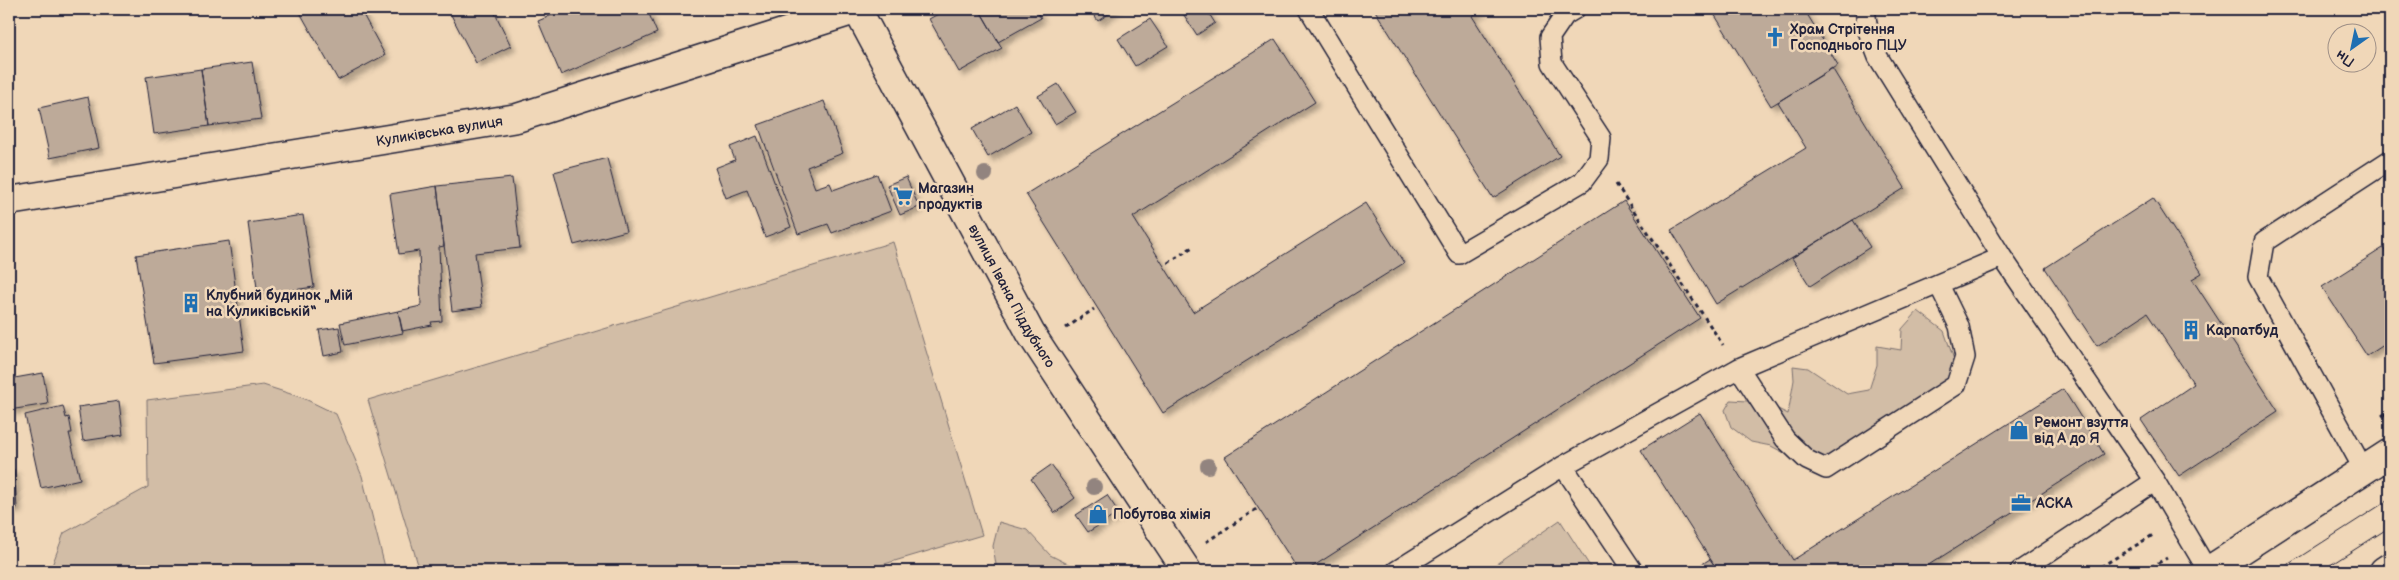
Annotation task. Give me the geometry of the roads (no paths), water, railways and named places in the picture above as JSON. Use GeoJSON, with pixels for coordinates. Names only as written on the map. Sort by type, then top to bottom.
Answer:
{"type":"FeatureCollection","features":[{"type":"Feature","properties":{"kind":"street","name":"Куликівська вулиця"},"geometry":{"type":"LineString","coordinates":[[9,201],[517,118],[857,9]]}},
{"type":"Feature","properties":{"kind":"street","name":"вулиця Івана Піддубного"},"geometry":{"type":"LineString","coordinates":[[857,9],[1031,334],[1187,571]]}},
{"type":"Feature","properties":{"kind":"street"},"geometry":{"type":"LineString","coordinates":[[2208,571],[2390,453]]}},
{"type":"Feature","properties":{"kind":"street"},"geometry":{"type":"LineString","coordinates":[[2384,571],[2390,568]]}},
{"type":"Feature","properties":{"kind":"lane"},"geometry":{"type":"LineString","coordinates":[[1309,9],[1459,254],[1582,182],[1599,159],[1601,138],[1552,63],[1550,38],[1566,15],[1575,9]]}},
{"type":"Feature","properties":{"kind":"lane"},"geometry":{"type":"LineString","coordinates":[[1864,9],[1868,31],[1878,57],[2002,257],[2155,481],[2208,571]]}},
{"type":"Feature","properties":{"kind":"lane"},"geometry":{"type":"LineString","coordinates":[[2364,470],[2258,277],[2264,242],[2390,160]]}},
{"type":"Feature","properties":{"kind":"lane"},"geometry":{"type":"LineString","coordinates":[[1401,570],[1563,466],[1739,368],[2002,257]]}},
{"type":"Feature","properties":{"kind":"lane"},"geometry":{"type":"LineString","coordinates":[[1739,368],[1785,439],[1807,460],[1826,469],[1956,384],[1965,358],[1960,326],[1939,285]]}},
{"type":"Feature","properties":{"kind":"lane"},"geometry":{"type":"LineString","coordinates":[[1563,466],[1633,571]]}},
{"type":"Feature","properties":{"kind":"lane"},"geometry":{"type":"LineString","coordinates":[[2020,571],[2155,481]]}},
{"type":"Feature","properties":{"kind":"tram line"},"geometry":{"type":"LineString","coordinates":[[2278,571],[2390,499]]}},
{"type":"Feature","properties":{"kind":"tram line"},"geometry":{"type":"LineString","coordinates":[[2321,571],[2390,527]]}},
{"type":"Feature","properties":{"kind":"place","name":"Храм Стрітення Господнього ПЦУ"},"geometry":{"type":"Point","coordinates":[1775,37]}},
{"type":"Feature","properties":{"kind":"place","name":"Магазин продуктів"},"geometry":{"type":"Point","coordinates":[903,196]}},
{"type":"Feature","properties":{"kind":"place","name":"Клубний будинок „Мій на Куликівській“"},"geometry":{"type":"Point","coordinates":[191,303]}},
{"type":"Feature","properties":{"kind":"place","name":"Карпатбуд"},"geometry":{"type":"Point","coordinates":[2191,330]}},
{"type":"Feature","properties":{"kind":"place","name":"Ремонт взуття від А до Я"},"geometry":{"type":"Point","coordinates":[2019,430]}},
{"type":"Feature","properties":{"kind":"place","name":"АСКА"},"geometry":{"type":"Point","coordinates":[2021,503]}},
{"type":"Feature","properties":{"kind":"place","name":"Побутова хімія"},"geometry":{"type":"Point","coordinates":[1098,514]}}]}
